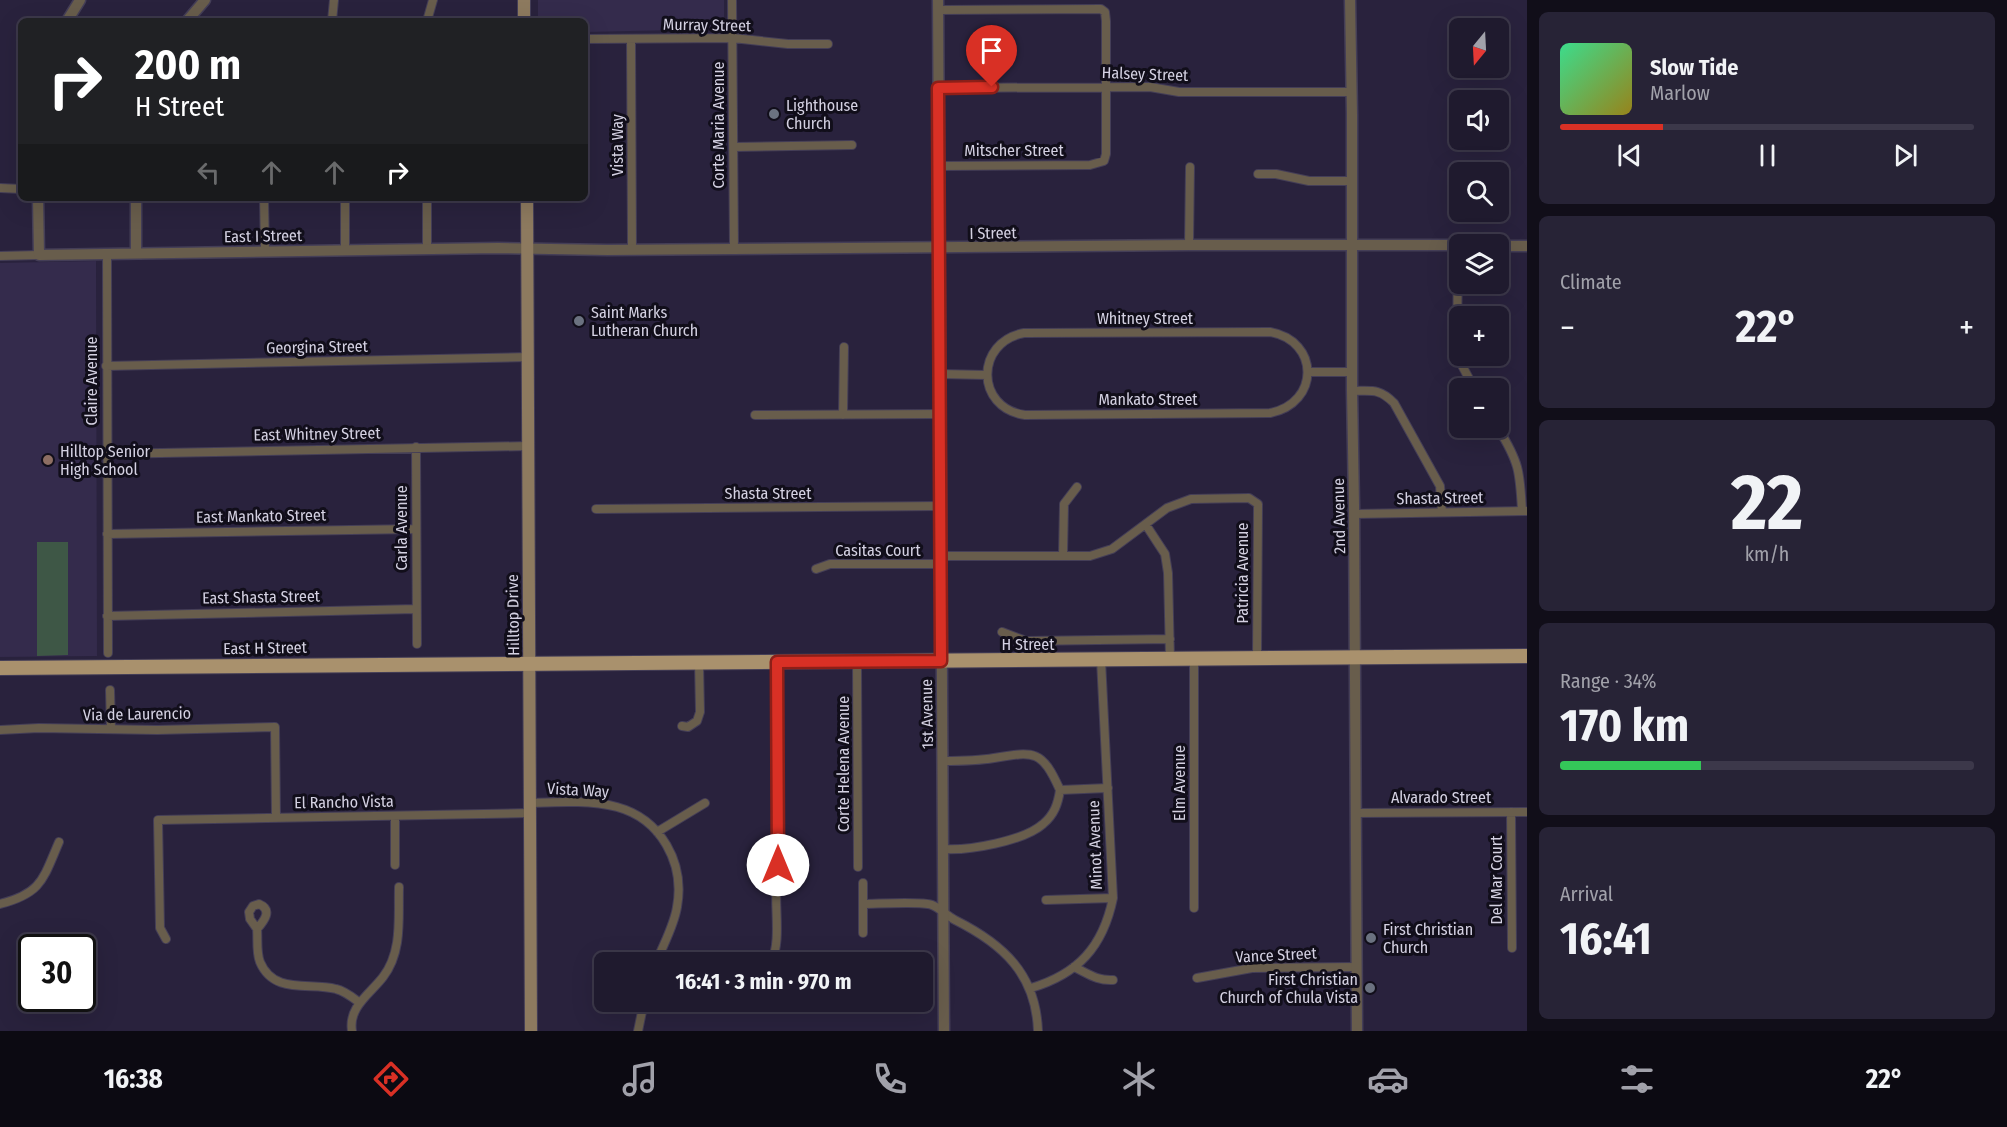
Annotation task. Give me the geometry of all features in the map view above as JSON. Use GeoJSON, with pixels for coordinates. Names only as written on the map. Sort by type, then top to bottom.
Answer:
{"type":"FeatureCollection","features":[{"type":"Feature","properties":{"kind":"main road"},"geometry":{"type":"LineString","coordinates":[[524,0],[524,18]]}},
{"type":"Feature","properties":{"kind":"main road","name":"Hilltop Drive"},"geometry":{"type":"LineString","coordinates":[[527,201],[530,446],[531,1031]]}},
{"type":"Feature","properties":{"kind":"main road","name":"H Street"},"geometry":{"type":"LineString","coordinates":[[530,662],[1527,656]]}},
{"type":"Feature","properties":{"kind":"main road","name":"East H Street"},"geometry":{"type":"LineString","coordinates":[[0,668],[530,662]]}},
{"type":"Feature","properties":{"kind":"street"},"geometry":{"type":"LineString","coordinates":[[69,18],[80,0]]}},
{"type":"Feature","properties":{"kind":"street"},"geometry":{"type":"LineString","coordinates":[[190,18],[205,0]]}},
{"type":"Feature","properties":{"kind":"street"},"geometry":{"type":"LineString","coordinates":[[332,18],[334,0]]}},
{"type":"Feature","properties":{"kind":"street"},"geometry":{"type":"LineString","coordinates":[[428,18],[433,0]]}},
{"type":"Feature","properties":{"kind":"street","name":"Corte Maria Avenue"},"geometry":{"type":"LineString","coordinates":[[732,0],[734,249]]}},
{"type":"Feature","properties":{"kind":"street","name":"2nd Avenue"},"geometry":{"type":"LineString","coordinates":[[1350,0],[1357,1031]]}},
{"type":"Feature","properties":{"kind":"street"},"geometry":{"type":"LineString","coordinates":[[938,5],[1101,9],[1105,12],[1106,87]]}},
{"type":"Feature","properties":{"kind":"street","name":"1st Avenue"},"geometry":{"type":"LineString","coordinates":[[938,5],[944,1031]]}},
{"type":"Feature","properties":{"kind":"street","name":"Murray Street"},"geometry":{"type":"LineString","coordinates":[[588,39],[733,38],[781,44],[828,44]]}},
{"type":"Feature","properties":{"kind":"street","name":"Vista Way"},"geometry":{"type":"LineString","coordinates":[[631,40],[632,250]]}},
{"type":"Feature","properties":{"kind":"street","name":"Mitscher Street"},"geometry":{"type":"LineString","coordinates":[[939,166],[1090,165],[1104,161],[1106,87]]}},
{"type":"Feature","properties":{"kind":"street","name":"Halsey Street"},"geometry":{"type":"LineString","coordinates":[[938,88],[1150,87],[1179,92],[1351,92]]}},
{"type":"Feature","properties":{"kind":"street"},"geometry":{"type":"LineString","coordinates":[[734,147],[852,145]]}},
{"type":"Feature","properties":{"kind":"street"},"geometry":{"type":"LineString","coordinates":[[1189,245],[1190,167]]}},
{"type":"Feature","properties":{"kind":"street"},"geometry":{"type":"LineString","coordinates":[[1258,174],[1276,174],[1310,181],[1351,181]]}},
{"type":"Feature","properties":{"kind":"street"},"geometry":{"type":"LineString","coordinates":[[0,188],[18,189]]}},
{"type":"Feature","properties":{"kind":"street"},"geometry":{"type":"LineString","coordinates":[[38,201],[39,255]]}},
{"type":"Feature","properties":{"kind":"street"},"geometry":{"type":"LineString","coordinates":[[136,201],[136,253]]}},
{"type":"Feature","properties":{"kind":"street"},"geometry":{"type":"LineString","coordinates":[[264,201],[265,251]]}},
{"type":"Feature","properties":{"kind":"street"},"geometry":{"type":"LineString","coordinates":[[345,201],[345,250]]}},
{"type":"Feature","properties":{"kind":"street"},"geometry":{"type":"LineString","coordinates":[[427,201],[427,249]]}},
{"type":"Feature","properties":{"kind":"street","name":"I Street"},"geometry":{"type":"LineString","coordinates":[[527,249],[1449,245]]}},
{"type":"Feature","properties":{"kind":"street"},"geometry":{"type":"LineString","coordinates":[[1509,246],[1527,246]]}},
{"type":"Feature","properties":{"kind":"street","name":"East I Street"},"geometry":{"type":"LineString","coordinates":[[0,256],[527,249]]}},
{"type":"Feature","properties":{"kind":"street","name":"Claire Avenue"},"geometry":{"type":"LineString","coordinates":[[106,253],[108,653]]}},
{"type":"Feature","properties":{"kind":"street"},"geometry":{"type":"LineString","coordinates":[[1458,294],[1457,356],[1468,378]]}},
{"type":"Feature","properties":{"kind":"street","name":"Whitney Street"},"geometry":{"type":"LineString","coordinates":[[987,375],[989,362],[1000,345],[1019,334],[1036,333],[1270,332],[1286,337],[1295,344],[1303,354],[1308,372]]}},
{"type":"Feature","properties":{"kind":"street"},"geometry":{"type":"LineString","coordinates":[[843,415],[844,347]]}},
{"type":"Feature","properties":{"kind":"street","name":"Georgina Street"},"geometry":{"type":"LineString","coordinates":[[105,366],[529,357]]}},
{"type":"Feature","properties":{"kind":"street"},"geometry":{"type":"LineString","coordinates":[[1308,372],[1353,372]]}},
{"type":"Feature","properties":{"kind":"street","name":"Mankato Street"},"geometry":{"type":"LineString","coordinates":[[987,375],[994,398],[1003,406],[1019,414],[1260,413],[1276,412],[1293,403],[1304,389],[1308,372]]}},
{"type":"Feature","properties":{"kind":"street"},"geometry":{"type":"LineString","coordinates":[[940,374],[987,375]]}},
{"type":"Feature","properties":{"kind":"street"},"geometry":{"type":"LineString","coordinates":[[1352,391],[1378,391],[1384,393],[1394,403],[1440,486],[1442,512]]}},
{"type":"Feature","properties":{"kind":"street"},"geometry":{"type":"LineString","coordinates":[[755,415],[940,414]]}},
{"type":"Feature","properties":{"kind":"street"},"geometry":{"type":"LineString","coordinates":[[1504,438],[1515,456],[1521,478],[1524,511]]}},
{"type":"Feature","properties":{"kind":"street","name":"East Whitney Street"},"geometry":{"type":"LineString","coordinates":[[106,454],[530,446]]}},
{"type":"Feature","properties":{"kind":"street","name":"Carla Avenue"},"geometry":{"type":"LineString","coordinates":[[416,447],[417,644]]}},
{"type":"Feature","properties":{"kind":"street"},"geometry":{"type":"LineString","coordinates":[[1062,556],[1064,504],[1077,487]]}},
{"type":"Feature","properties":{"kind":"street","name":"Patricia Avenue"},"geometry":{"type":"LineString","coordinates":[[1146,525],[1167,508],[1191,499],[1245,499],[1253,500],[1258,504],[1257,658]]}},
{"type":"Feature","properties":{"kind":"street","name":"Shasta Street"},"geometry":{"type":"LineString","coordinates":[[596,509],[940,506]]}},
{"type":"Feature","properties":{"kind":"street","name":"Shasta Street"},"geometry":{"type":"LineString","coordinates":[[1354,514],[1524,511]]}},
{"type":"Feature","properties":{"kind":"street"},"geometry":{"type":"LineString","coordinates":[[940,560],[1090,556],[1112,549],[1146,525],[1165,554],[1168,573],[1170,659]]}},
{"type":"Feature","properties":{"kind":"street","name":"East Mankato Street"},"geometry":{"type":"LineString","coordinates":[[107,534],[415,529]]}},
{"type":"Feature","properties":{"kind":"street","name":"Casitas Court"},"geometry":{"type":"LineString","coordinates":[[816,569],[830,564],[940,560]]}},
{"type":"Feature","properties":{"kind":"street","name":"East Shasta Street"},"geometry":{"type":"LineString","coordinates":[[107,616],[416,609]]}},
{"type":"Feature","properties":{"kind":"street"},"geometry":{"type":"LineString","coordinates":[[1002,632],[1026,641],[1170,639]]}},
{"type":"Feature","properties":{"kind":"street","name":"Elm Avenue"},"geometry":{"type":"LineString","coordinates":[[1194,659],[1194,908]]}},
{"type":"Feature","properties":{"kind":"street","name":"Minot Avenue"},"geometry":{"type":"LineString","coordinates":[[1031,988],[1047,983],[1074,968],[1091,952],[1109,916],[1113,898],[1101,660]]}},
{"type":"Feature","properties":{"kind":"street","name":"Corte Helena Avenue"},"geometry":{"type":"LineString","coordinates":[[857,661],[858,867]]}},
{"type":"Feature","properties":{"kind":"street"},"geometry":{"type":"LineString","coordinates":[[682,726],[688,727],[697,721],[700,712],[699,662]]}},
{"type":"Feature","properties":{"kind":"street"},"geometry":{"type":"LineString","coordinates":[[775,952],[775,886],[778,872],[777,662]]}},
{"type":"Feature","properties":{"kind":"street"},"geometry":{"type":"LineString","coordinates":[[110,690],[111,729]]}},
{"type":"Feature","properties":{"kind":"street","name":"Via de Laurencio"},"geometry":{"type":"LineString","coordinates":[[0,730],[275,727],[276,818]]}},
{"type":"Feature","properties":{"kind":"street"},"geometry":{"type":"LineString","coordinates":[[942,761],[979,760],[1027,754],[1046,764],[1060,790],[1051,816],[1035,830],[989,845],[956,850],[943,849]]}},
{"type":"Feature","properties":{"kind":"street"},"geometry":{"type":"LineString","coordinates":[[1060,790],[1108,788]]}},
{"type":"Feature","properties":{"kind":"street"},"geometry":{"type":"LineString","coordinates":[[657,832],[705,803]]}},
{"type":"Feature","properties":{"kind":"street","name":"Vista Way"},"geometry":{"type":"LineString","coordinates":[[530,808],[591,804],[610,806],[637,816],[657,832],[673,858],[679,887],[677,909],[660,952]]}},
{"type":"Feature","properties":{"kind":"street","name":"El Rancho Vista"},"geometry":{"type":"LineString","coordinates":[[166,939],[160,928],[158,820],[395,816],[530,808]]}},
{"type":"Feature","properties":{"kind":"street","name":"Del Mar Court"},"geometry":{"type":"LineString","coordinates":[[1511,812],[1512,948]]}},
{"type":"Feature","properties":{"kind":"street","name":"Alvarado Street"},"geometry":{"type":"LineString","coordinates":[[1355,813],[1527,812]]}},
{"type":"Feature","properties":{"kind":"street"},"geometry":{"type":"LineString","coordinates":[[395,816],[395,865]]}},
{"type":"Feature","properties":{"kind":"street"},"geometry":{"type":"LineString","coordinates":[[0,904],[29,894],[40,884],[60,842]]}},
{"type":"Feature","properties":{"kind":"street"},"geometry":{"type":"LineString","coordinates":[[863,883],[863,933]]}},
{"type":"Feature","properties":{"kind":"street"},"geometry":{"type":"LineString","coordinates":[[352,1031],[353,1014],[393,962],[398,946],[399,887]]}},
{"type":"Feature","properties":{"kind":"street"},"geometry":{"type":"LineString","coordinates":[[1046,900],[1113,898]]}},
{"type":"Feature","properties":{"kind":"street"},"geometry":{"type":"LineString","coordinates":[[862,904],[931,904],[954,920],[982,934],[1016,966],[1031,988],[1038,1031]]}},
{"type":"Feature","properties":{"kind":"street"},"geometry":{"type":"LineString","coordinates":[[257,928],[260,962],[272,977],[289,986],[327,987],[339,990],[360,1003]]}},
{"type":"Feature","properties":{"kind":"street","name":"Vance Street"},"geometry":{"type":"LineString","coordinates":[[1197,978],[1252,968],[1357,967]]}},
{"type":"Feature","properties":{"kind":"street"},"geometry":{"type":"LineString","coordinates":[[1074,968],[1104,981],[1113,980]]}},
{"type":"Feature","properties":{"kind":"street"},"geometry":{"type":"LineString","coordinates":[[638,1031],[642,1012]]}},
{"type":"Feature","properties":{"kind":"shaded area"},"geometry":{"type":"Polygon","coordinates":[[[538,0],[724,0],[724,29],[588,32],[588,18],[538,18],[538,0]]]}},
{"type":"Feature","properties":{"kind":"shaded area","name":"Hilltop Senior High School"},"geometry":{"type":"Polygon","coordinates":[[[96,261],[97,656],[0,657],[0,263],[96,261]]]}},
{"type":"Feature","properties":{"kind":"green space"},"geometry":{"type":"Polygon","coordinates":[[[37,542],[68,542],[68,655],[37,656],[37,542]]]}},
{"type":"Feature","properties":{"kind":"place","name":"Lighthouse Church"},"geometry":{"type":"Point","coordinates":[774,114]}},
{"type":"Feature","properties":{"kind":"place","name":"Saint Marks Lutheran Church"},"geometry":{"type":"Point","coordinates":[579,321]}},
{"type":"Feature","properties":{"kind":"place","name":"Hilltop Senior High School"},"geometry":{"type":"Point","coordinates":[48,460]}},
{"type":"Feature","properties":{"kind":"place","name":"First Christian Church"},"geometry":{"type":"Point","coordinates":[1371,938]}},
{"type":"Feature","properties":{"kind":"place","name":"First Christian Church of Chula Vista"},"geometry":{"type":"Point","coordinates":[1370,988]}},
{"type":"Feature","properties":{"kind":"route"},"geometry":{"type":"LineString","coordinates":[[778,865],[777,662],[941,661],[938,88],[992,87]]}}]}
